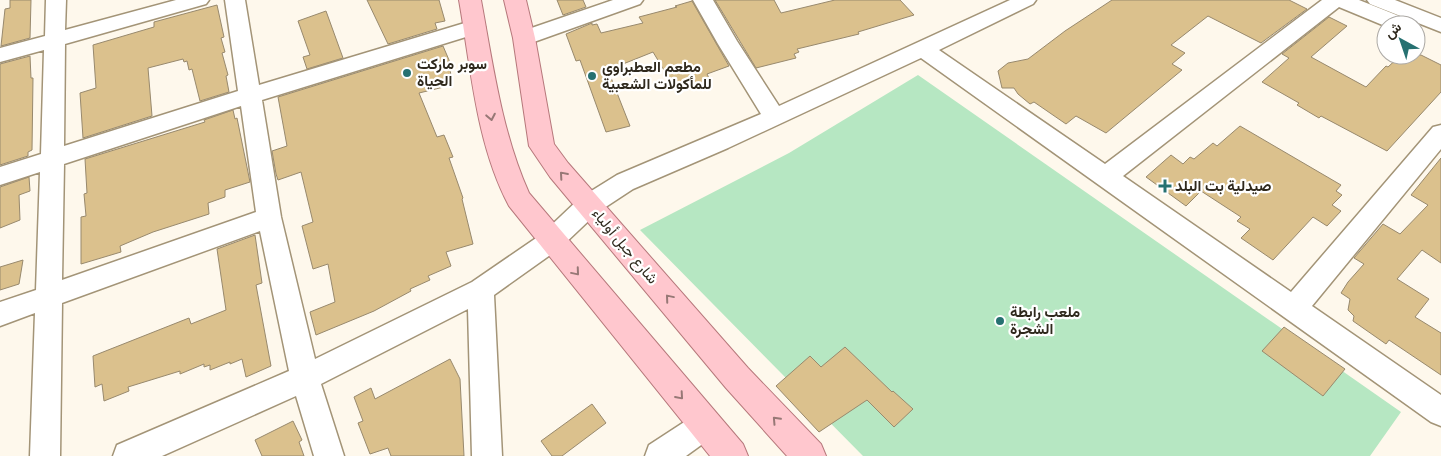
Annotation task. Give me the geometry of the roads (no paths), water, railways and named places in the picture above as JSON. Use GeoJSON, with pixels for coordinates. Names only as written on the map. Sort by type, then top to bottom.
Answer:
{"type":"FeatureCollection","features":[{"type":"Feature","properties":{"kind":"main road"},"geometry":{"type":"LineString","coordinates":[[470,0],[492,122],[512,189],[551,241],[731,456]]}},
{"type":"Feature","properties":{"kind":"main road","name":"شارع جبل أولياء"},"geometry":{"type":"LineString","coordinates":[[515,0],[524,38],[542,146],[559,170],[737,378],[809,456]]}},
{"type":"Feature","properties":{"kind":"street"},"geometry":{"type":"LineString","coordinates":[[44,456],[50,296],[51,159],[56,0]]}},
{"type":"Feature","properties":{"kind":"street"},"geometry":{"type":"LineString","coordinates":[[0,55],[200,0]]}},
{"type":"Feature","properties":{"kind":"street"},"geometry":{"type":"LineString","coordinates":[[235,0],[269,217],[305,378],[329,456]]}},
{"type":"Feature","properties":{"kind":"street"},"geometry":{"type":"LineString","coordinates":[[524,38],[633,0]]}},
{"type":"Feature","properties":{"kind":"street"},"geometry":{"type":"LineString","coordinates":[[703,0],[775,116]]}},
{"type":"Feature","properties":{"kind":"street"},"geometry":{"type":"LineString","coordinates":[[128,456],[305,378],[481,290],[551,241],[589,205],[625,182],[720,142],[924,49],[1026,0]]}},
{"type":"Feature","properties":{"kind":"street"},"geometry":{"type":"LineString","coordinates":[[1105,177],[1335,0]]}},
{"type":"Feature","properties":{"kind":"street"},"geometry":{"type":"LineString","coordinates":[[1341,0],[1379,15]]}},
{"type":"Feature","properties":{"kind":"street"},"geometry":{"type":"LineString","coordinates":[[1377,0],[1441,25]]}},
{"type":"Feature","properties":{"kind":"street"},"geometry":{"type":"LineString","coordinates":[[0,176],[251,94],[475,27]]}},
{"type":"Feature","properties":{"kind":"street"},"geometry":{"type":"LineString","coordinates":[[1426,34],[1441,40]]}},
{"type":"Feature","properties":{"kind":"street"},"geometry":{"type":"LineString","coordinates":[[924,49],[1441,412]]}},
{"type":"Feature","properties":{"kind":"street"},"geometry":{"type":"LineString","coordinates":[[1293,309],[1441,133]]}},
{"type":"Feature","properties":{"kind":"street"},"geometry":{"type":"LineString","coordinates":[[0,314],[269,217]]}},
{"type":"Feature","properties":{"kind":"street"},"geometry":{"type":"LineString","coordinates":[[481,290],[487,456]]}},
{"type":"Feature","properties":{"kind":"street"},"geometry":{"type":"LineString","coordinates":[[660,456],[705,425]]}},
{"type":"Feature","properties":{"kind":"place","name":"سوبر ماركت الحياة"},"geometry":{"type":"Point","coordinates":[407,73]}},
{"type":"Feature","properties":{"kind":"place","name":"مطعم العطبراوي للمأكولات الشعبية"},"geometry":{"type":"Point","coordinates":[592,76]}},
{"type":"Feature","properties":{"kind":"place","name":"صيدلية بت البلد"},"geometry":{"type":"Point","coordinates":[1165,186]}},
{"type":"Feature","properties":{"kind":"place","name":"ملعب رابطة الشجرة"},"geometry":{"type":"Point","coordinates":[1000,321]}}]}
